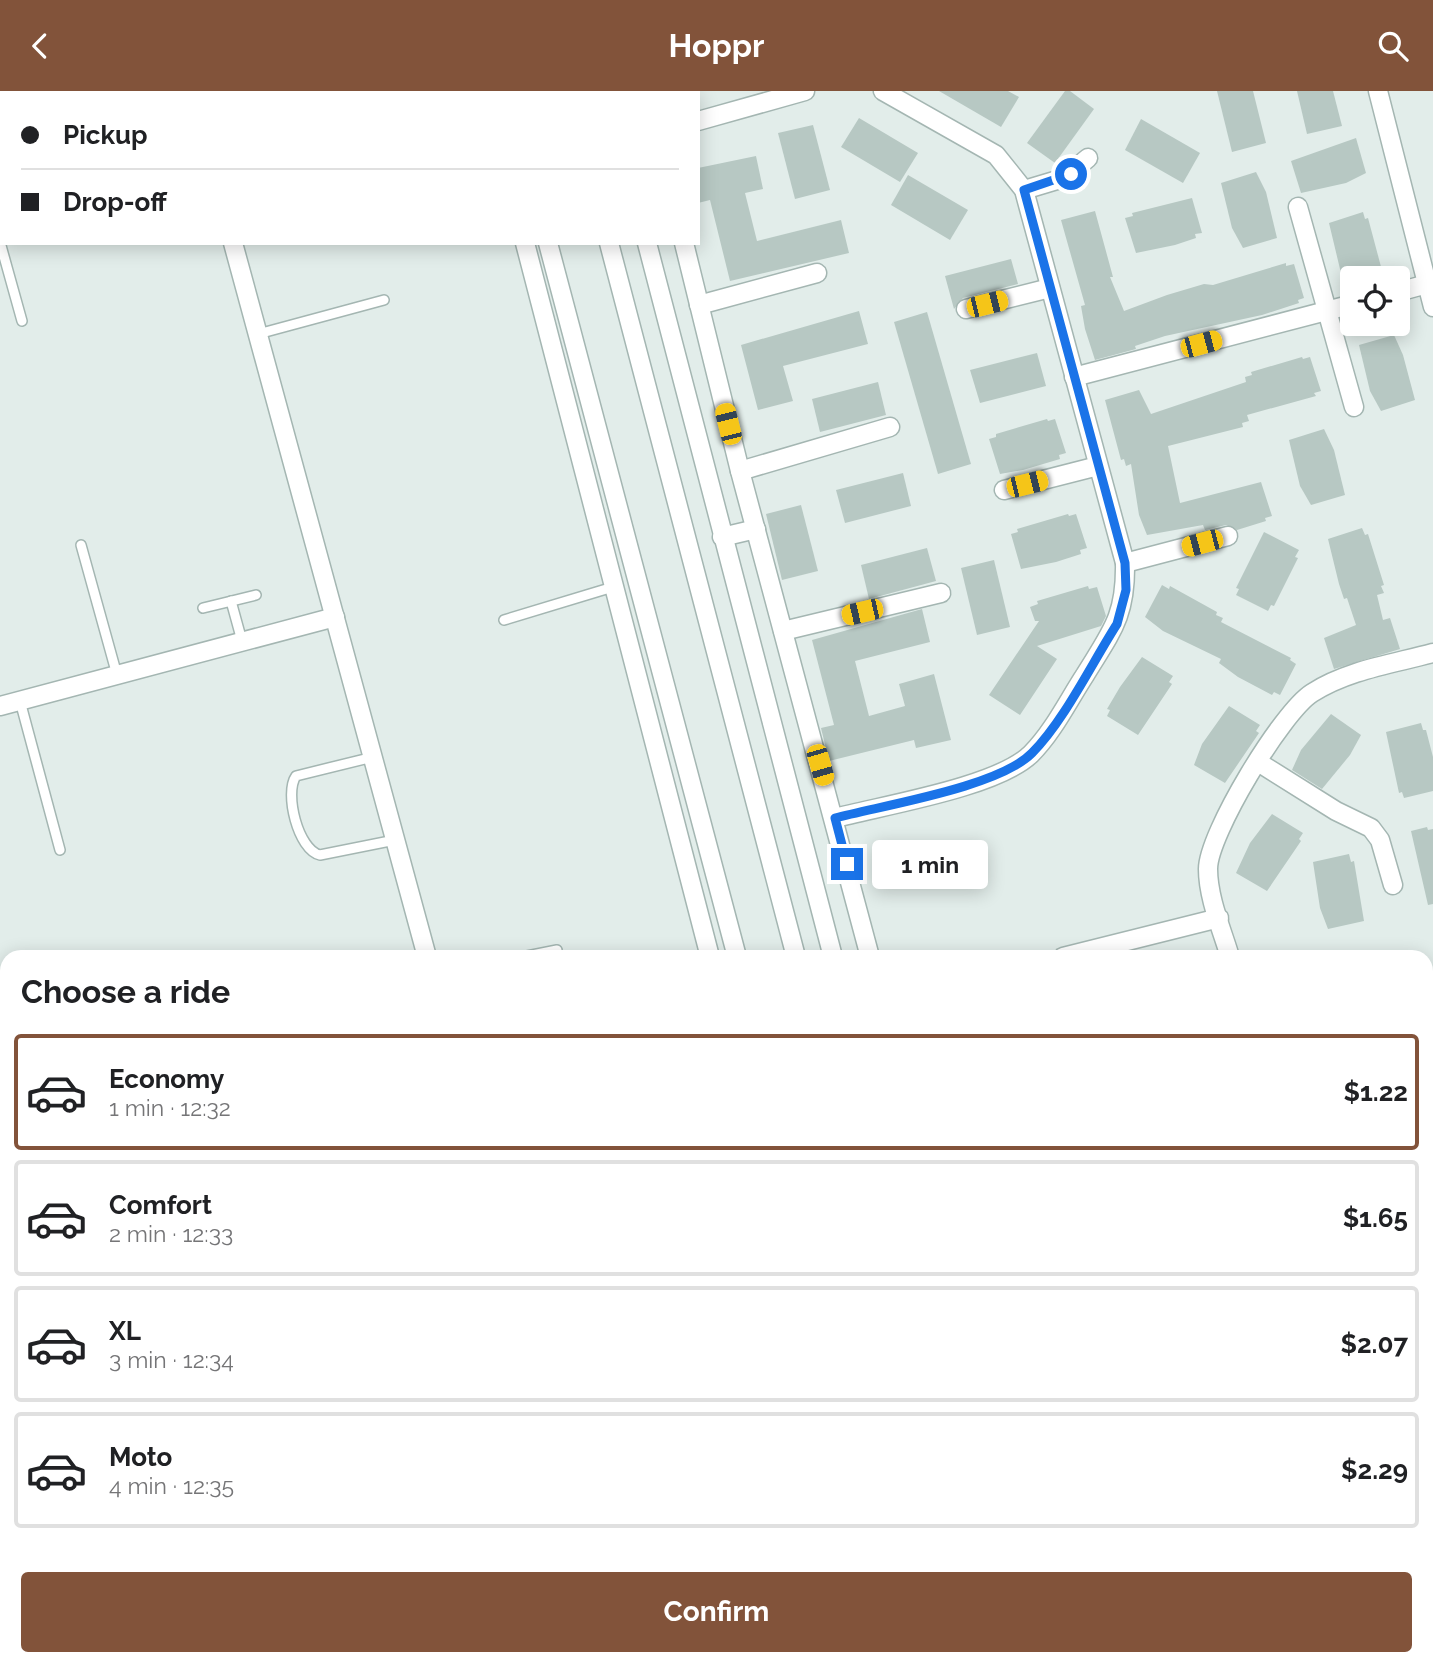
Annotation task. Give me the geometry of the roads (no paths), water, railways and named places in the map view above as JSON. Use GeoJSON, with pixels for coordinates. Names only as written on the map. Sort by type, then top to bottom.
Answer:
{"type":"FeatureCollection","features":[{"type":"Feature","properties":{"kind":"street"},"geometry":{"type":"LineString","coordinates":[[700,120],[805,91]]}},
{"type":"Feature","properties":{"kind":"street"},"geometry":{"type":"LineString","coordinates":[[835,818],[992,778],[1031,754],[1045,737],[1117,624],[1126,590],[1125,563],[1024,190],[996,155],[883,91]]}},
{"type":"Feature","properties":{"kind":"street"},"geometry":{"type":"LineString","coordinates":[[1378,91],[1433,307]]}},
{"type":"Feature","properties":{"kind":"street"},"geometry":{"type":"LineString","coordinates":[[1024,190],[1064,178],[1088,158]]}},
{"type":"Feature","properties":{"kind":"street"},"geometry":{"type":"LineString","coordinates":[[1298,207],[1354,407]]}},
{"type":"Feature","properties":{"kind":"street"},"geometry":{"type":"LineString","coordinates":[[234,245],[425,950]]}},
{"type":"Feature","properties":{"kind":"street"},"geometry":{"type":"LineString","coordinates":[[526,245],[708,950]]}},
{"type":"Feature","properties":{"kind":"street"},"geometry":{"type":"LineString","coordinates":[[549,245],[735,950]]}},
{"type":"Feature","properties":{"kind":"street"},"geometry":{"type":"LineString","coordinates":[[610,245],[794,950]]}},
{"type":"Feature","properties":{"kind":"street"},"geometry":{"type":"LineString","coordinates":[[649,245],[831,950]]}},
{"type":"Feature","properties":{"kind":"street"},"geometry":{"type":"LineString","coordinates":[[684,245],[740,471],[868,950]]}},
{"type":"Feature","properties":{"kind":"street"},"geometry":{"type":"LineString","coordinates":[[699,305],[817,273]]}},
{"type":"Feature","properties":{"kind":"street"},"geometry":{"type":"LineString","coordinates":[[1410,289],[1427,284]]}},
{"type":"Feature","properties":{"kind":"street"},"geometry":{"type":"LineString","coordinates":[[966,309],[1050,288]]}},
{"type":"Feature","properties":{"kind":"street"},"geometry":{"type":"LineString","coordinates":[[1074,377],[1340,307]]}},
{"type":"Feature","properties":{"kind":"street"},"geometry":{"type":"LineString","coordinates":[[740,471],[890,427]]}},
{"type":"Feature","properties":{"kind":"street"},"geometry":{"type":"LineString","coordinates":[[1004,490],[1098,466]]}},
{"type":"Feature","properties":{"kind":"street"},"geometry":{"type":"LineString","coordinates":[[722,537],[756,529]]}},
{"type":"Feature","properties":{"kind":"street"},"geometry":{"type":"LineString","coordinates":[[1125,563],[1228,536]]}},
{"type":"Feature","properties":{"kind":"street"},"geometry":{"type":"LineString","coordinates":[[783,631],[941,593]]}},
{"type":"Feature","properties":{"kind":"street"},"geometry":{"type":"LineString","coordinates":[[0,706],[335,617]]}},
{"type":"Feature","properties":{"kind":"street"},"geometry":{"type":"LineString","coordinates":[[1228,950],[1210,884],[1211,850],[1278,727],[1309,695],[1354,673],[1433,653]]}},
{"type":"Feature","properties":{"kind":"street"},"geometry":{"type":"LineString","coordinates":[[1258,762],[1336,811],[1371,828],[1380,840],[1393,885]]}},
{"type":"Feature","properties":{"kind":"street"},"geometry":{"type":"LineString","coordinates":[[693,893],[719,886]]}},
{"type":"Feature","properties":{"kind":"street"},"geometry":{"type":"LineString","coordinates":[[1091,950],[1219,918]]}},
{"type":"Feature","properties":{"kind":"lane"},"geometry":{"type":"LineString","coordinates":[[1,245],[22,321]]}},
{"type":"Feature","properties":{"kind":"lane"},"geometry":{"type":"LineString","coordinates":[[258,334],[384,300]]}},
{"type":"Feature","properties":{"kind":"lane"},"geometry":{"type":"LineString","coordinates":[[81,545],[117,675]]}},
{"type":"Feature","properties":{"kind":"lane"},"geometry":{"type":"LineString","coordinates":[[504,620],[613,587]]}},
{"type":"Feature","properties":{"kind":"lane"},"geometry":{"type":"LineString","coordinates":[[203,608],[256,595]]}},
{"type":"Feature","properties":{"kind":"lane"},"geometry":{"type":"LineString","coordinates":[[231,601],[242,641]]}},
{"type":"Feature","properties":{"kind":"lane"},"geometry":{"type":"LineString","coordinates":[[20,701],[61,850]]}},
{"type":"Feature","properties":{"kind":"lane"},"geometry":{"type":"LineString","coordinates":[[373,757],[296,776],[290,794],[302,841],[309,851],[320,855],[395,840]]}}]}
